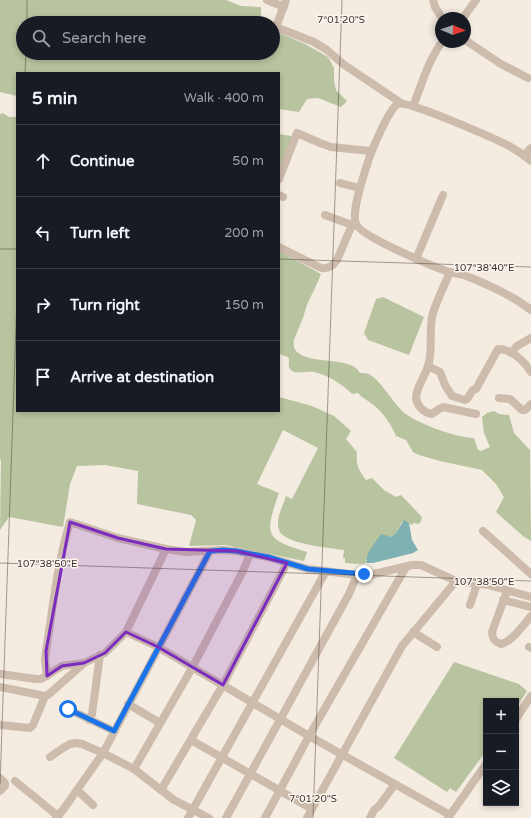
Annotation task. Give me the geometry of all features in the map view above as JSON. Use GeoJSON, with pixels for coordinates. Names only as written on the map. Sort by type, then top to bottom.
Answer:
{"type":"FeatureCollection","features":[{"type":"Feature","properties":{"kind":"street"},"geometry":{"type":"LineString","coordinates":[[267,0],[285,3],[280,16]]}},
{"type":"Feature","properties":{"kind":"street"},"geometry":{"type":"LineString","coordinates":[[433,0],[438,12]]}},
{"type":"Feature","properties":{"kind":"street"},"geometry":{"type":"LineString","coordinates":[[467,12],[476,0]]}},
{"type":"Feature","properties":{"kind":"street"},"geometry":{"type":"LineString","coordinates":[[280,29],[314,42],[327,50],[343,64],[402,103],[414,106],[475,130],[510,147],[528,158],[531,148]]}},
{"type":"Feature","properties":{"kind":"street"},"geometry":{"type":"LineString","coordinates":[[471,44],[501,64],[528,78]]}},
{"type":"Feature","properties":{"kind":"street"},"geometry":{"type":"LineString","coordinates":[[414,106],[424,77],[438,48]]}},
{"type":"Feature","properties":{"kind":"street"},"geometry":{"type":"LineString","coordinates":[[280,248],[321,268],[325,269],[334,265],[338,260],[354,225],[359,188],[373,148],[391,110],[398,104],[402,103]]}},
{"type":"Feature","properties":{"kind":"street"},"geometry":{"type":"LineString","coordinates":[[280,176],[297,133],[331,147],[373,148]]}},
{"type":"Feature","properties":{"kind":"street"},"geometry":{"type":"LineString","coordinates":[[340,183],[359,188]]}},
{"type":"Feature","properties":{"kind":"street"},"geometry":{"type":"LineString","coordinates":[[416,259],[443,195]]}},
{"type":"Feature","properties":{"kind":"street"},"geometry":{"type":"LineString","coordinates":[[325,215],[354,225],[373,238],[416,259],[450,272],[463,275],[507,295],[531,310]]}},
{"type":"Feature","properties":{"kind":"street"},"geometry":{"type":"LineString","coordinates":[[450,272],[432,316],[431,349],[428,366],[416,396],[417,403],[423,410],[432,414],[438,408],[443,407],[476,414]]}},
{"type":"Feature","properties":{"kind":"street"},"geometry":{"type":"LineString","coordinates":[[511,353],[517,346],[531,338]]}},
{"type":"Feature","properties":{"kind":"street"},"geometry":{"type":"LineString","coordinates":[[428,366],[440,372],[452,396],[461,400],[466,400],[473,390],[476,389],[496,350],[500,349],[511,353],[520,359],[531,372]]}},
{"type":"Feature","properties":{"kind":"street"},"geometry":{"type":"LineString","coordinates":[[500,398],[510,399],[522,410],[525,410],[531,404]]}},
{"type":"Feature","properties":{"kind":"street"},"geometry":{"type":"LineString","coordinates":[[47,676],[45,660],[46,651],[65,538],[70,522],[118,538],[166,549],[186,552],[223,550],[250,554],[308,569],[357,575],[370,575],[420,565],[456,581],[488,585],[531,597]]}},
{"type":"Feature","properties":{"kind":"street"},"geometry":{"type":"LineString","coordinates":[[483,531],[531,574]]}},
{"type":"Feature","properties":{"kind":"street"},"geometry":{"type":"LineString","coordinates":[[0,725],[30,728],[33,725],[45,696],[84,663],[105,653],[126,632],[166,549]]}},
{"type":"Feature","properties":{"kind":"street"},"geometry":{"type":"LineString","coordinates":[[15,780],[57,817],[103,753],[210,551]]}},
{"type":"Feature","properties":{"kind":"street"},"geometry":{"type":"LineString","coordinates":[[134,769],[192,668],[243,571],[250,554]]}},
{"type":"Feature","properties":{"kind":"street"},"geometry":{"type":"LineString","coordinates":[[162,790],[223,686],[287,563]]}},
{"type":"Feature","properties":{"kind":"street"},"geometry":{"type":"LineString","coordinates":[[265,818],[309,736],[406,567]]}},
{"type":"Feature","properties":{"kind":"street"},"geometry":{"type":"LineString","coordinates":[[188,818],[326,571]]}},
{"type":"Feature","properties":{"kind":"street"},"geometry":{"type":"LineString","coordinates":[[226,818],[350,594],[357,575]]}},
{"type":"Feature","properties":{"kind":"street"},"geometry":{"type":"LineString","coordinates":[[307,818],[402,646],[456,581]]}},
{"type":"Feature","properties":{"kind":"street"},"geometry":{"type":"LineString","coordinates":[[470,605],[477,584]]}},
{"type":"Feature","properties":{"kind":"street"},"geometry":{"type":"LineString","coordinates":[[507,591],[492,632],[492,636],[495,641],[505,644],[531,616]]}},
{"type":"Feature","properties":{"kind":"street"},"geometry":{"type":"LineString","coordinates":[[504,600],[531,607]]}},
{"type":"Feature","properties":{"kind":"street"},"geometry":{"type":"LineString","coordinates":[[126,632],[158,647],[309,736],[395,784],[449,817],[483,768]]}},
{"type":"Feature","properties":{"kind":"street"},"geometry":{"type":"LineString","coordinates":[[413,632],[437,647]]}},
{"type":"Feature","properties":{"kind":"street"},"geometry":{"type":"LineString","coordinates":[[89,720],[92,714],[100,655]]}},
{"type":"Feature","properties":{"kind":"street"},"geometry":{"type":"LineString","coordinates":[[0,674],[41,679],[62,666],[84,663]]}},
{"type":"Feature","properties":{"kind":"street"},"geometry":{"type":"LineString","coordinates":[[0,687],[45,696]]}},
{"type":"Feature","properties":{"kind":"street"},"geometry":{"type":"LineString","coordinates":[[519,714],[531,696]]}},
{"type":"Feature","properties":{"kind":"street"},"geometry":{"type":"LineString","coordinates":[[128,704],[160,723]]}},
{"type":"Feature","properties":{"kind":"street"},"geometry":{"type":"LineString","coordinates":[[68,709],[114,731]]}},
{"type":"Feature","properties":{"kind":"street"},"geometry":{"type":"LineString","coordinates":[[191,740],[312,809]]}},
{"type":"Feature","properties":{"kind":"street"},"geometry":{"type":"LineString","coordinates":[[50,758],[62,748],[73,743],[77,743],[103,753],[134,769],[174,800],[209,818]]}},
{"type":"Feature","properties":{"kind":"street"},"geometry":{"type":"LineString","coordinates":[[0,778],[5,783],[5,786],[0,791]]}},
{"type":"Feature","properties":{"kind":"street"},"geometry":{"type":"LineString","coordinates":[[370,818],[374,810],[379,806],[395,784]]}},
{"type":"Feature","properties":{"kind":"street"},"geometry":{"type":"LineString","coordinates":[[77,790],[93,805]]}},
{"type":"Feature","properties":{"kind":"highlighted area"},"geometry":{"type":"Polygon","coordinates":[[[70,522],[118,538],[166,549],[236,551],[287,563],[223,685],[158,647],[126,632],[105,653],[84,663],[62,666],[47,676],[46,651],[70,522]]]}},
{"type":"Feature","properties":{"kind":"green space"},"geometry":{"type":"Polygon","coordinates":[[[0,0],[226,0],[241,6],[261,7],[261,16],[16,16],[16,60],[280,60],[280,33],[305,44],[328,57],[334,68],[336,90],[347,101],[341,107],[318,98],[307,99],[299,112],[280,109],[280,72],[16,72],[16,96],[0,92],[0,0]]]}},
{"type":"Feature","properties":{"kind":"green space"},"geometry":{"type":"Polygon","coordinates":[[[3,113],[9,117],[16,117],[16,412],[280,412],[280,397],[312,406],[334,416],[351,431],[346,439],[357,452],[358,467],[366,480],[372,478],[384,490],[396,497],[401,495],[422,517],[419,524],[414,523],[412,525],[402,522],[396,533],[391,537],[386,537],[366,560],[367,563],[360,564],[345,563],[345,558],[343,558],[344,550],[298,542],[282,535],[279,530],[278,521],[286,496],[292,499],[318,448],[283,430],[257,484],[279,493],[271,518],[271,533],[282,543],[307,552],[304,561],[226,545],[189,546],[196,520],[191,515],[137,504],[138,471],[105,465],[77,466],[70,484],[63,527],[9,517],[0,530],[0,114],[3,113]]]}},
{"type":"Feature","properties":{"kind":"green space"},"geometry":{"type":"Polygon","coordinates":[[[280,134],[291,136],[291,141],[280,168],[280,134]]]}},
{"type":"Feature","properties":{"kind":"green space"},"geometry":{"type":"Polygon","coordinates":[[[280,252],[321,274],[307,305],[294,340],[294,347],[297,352],[303,356],[349,364],[356,368],[360,373],[369,374],[378,381],[398,407],[408,416],[447,433],[474,438],[478,450],[481,451],[490,447],[484,433],[482,417],[487,413],[494,411],[499,414],[509,415],[514,433],[530,450],[531,541],[523,536],[496,512],[504,497],[496,484],[482,470],[440,461],[413,452],[406,440],[396,436],[388,421],[373,404],[358,393],[352,394],[334,380],[324,375],[314,372],[292,371],[290,369],[288,357],[280,354],[280,252]]]}},
{"type":"Feature","properties":{"kind":"green space"},"geometry":{"type":"Polygon","coordinates":[[[383,297],[424,317],[409,355],[368,340],[364,333],[376,299],[383,297]]]}},
{"type":"Feature","properties":{"kind":"green space"},"geometry":{"type":"Polygon","coordinates":[[[454,662],[519,684],[527,691],[519,703],[519,698],[483,698],[483,755],[456,792],[450,788],[447,792],[394,758],[454,662]]]}},
{"type":"Feature","properties":{"kind":"water"},"geometry":{"type":"Polygon","coordinates":[[[404,520],[409,523],[412,540],[418,550],[413,553],[373,563],[367,563],[369,552],[381,534],[391,537],[396,533],[404,520]]]}},
{"type":"Feature","properties":{"kind":"route"},"geometry":{"type":"LineString","coordinates":[[68,709],[114,731],[210,551],[236,551],[268,557],[308,569],[352,573],[357,575],[364,574]]}}]}
